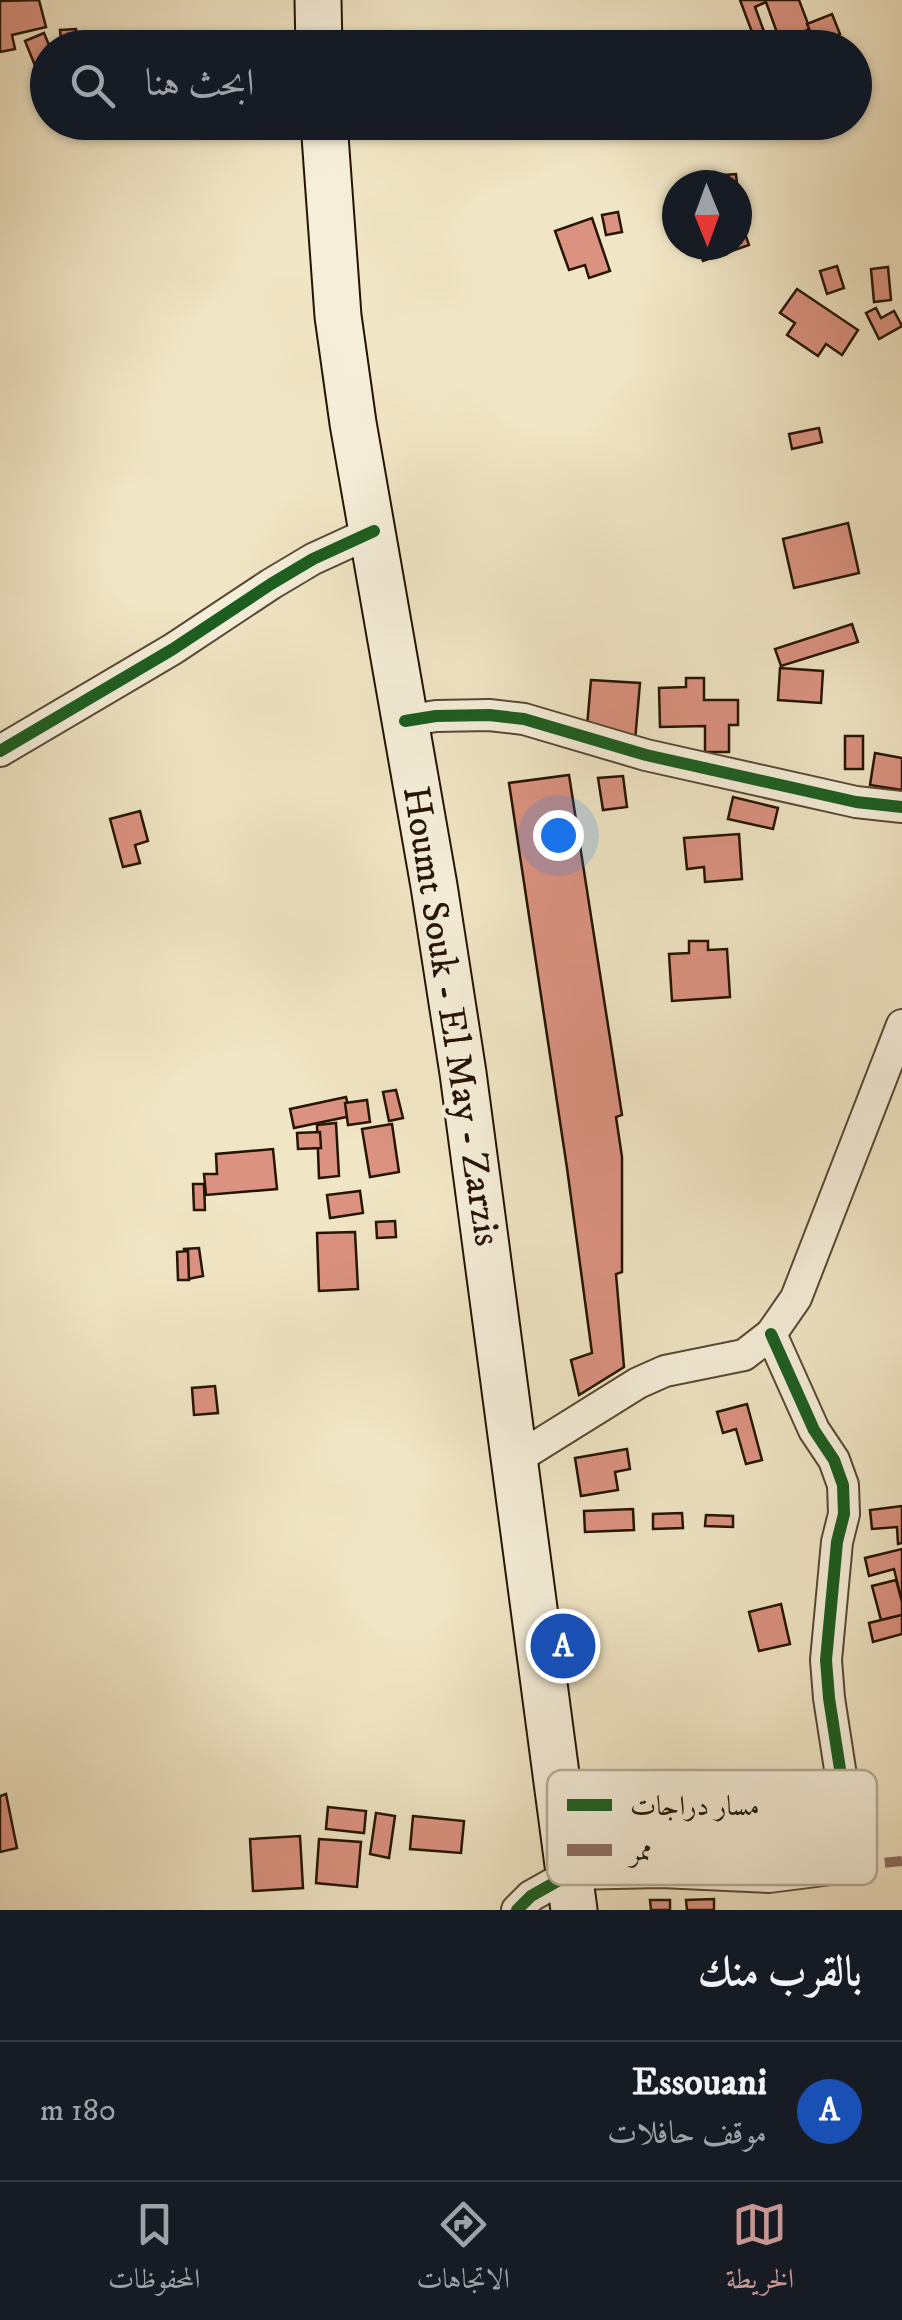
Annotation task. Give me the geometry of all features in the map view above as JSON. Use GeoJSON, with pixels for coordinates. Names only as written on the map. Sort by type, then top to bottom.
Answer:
{"type":"FeatureCollection","features":[{"type":"Feature","properties":{"kind":"main road"},"geometry":{"type":"LineString","coordinates":[[318,0],[319,30]]}},
{"type":"Feature","properties":{"kind":"main road","name":"Houmt Souk - El May - Zarzis"},"geometry":{"type":"LineString","coordinates":[[325,140],[338,316],[463,1073],[556,1770]]}},
{"type":"Feature","properties":{"kind":"street"},"geometry":{"type":"LineString","coordinates":[[0,751],[172,649],[285,576],[374,531]]}},
{"type":"Feature","properties":{"kind":"street"},"geometry":{"type":"LineString","coordinates":[[405,721],[454,715],[524,720],[646,756],[856,802],[902,807]]}},
{"type":"Feature","properties":{"kind":"street"},"geometry":{"type":"LineString","coordinates":[[516,1459],[638,1383],[665,1371],[744,1354],[771,1334],[796,1298],[902,1025]]}},
{"type":"Feature","properties":{"kind":"street"},"geometry":{"type":"LineString","coordinates":[[771,1334],[843,1484],[844,1514],[837,1542],[826,1660],[840,1770]]}},
{"type":"Feature","properties":{"kind":"street"},"geometry":{"type":"LineString","coordinates":[[517,1910],[531,1896],[603,1885]]}},
{"type":"Feature","properties":{"kind":"building"},"geometry":{"type":"Polygon","coordinates":[[[39,0],[46,27],[12,35],[15,49],[0,52],[0,1],[39,0]]]}},
{"type":"Feature","properties":{"kind":"building"},"geometry":{"type":"Polygon","coordinates":[[[740,0],[799,0],[810,29],[776,30],[766,2],[755,7],[763,30],[751,30],[740,0]]]}},
{"type":"Feature","properties":{"kind":"building"},"geometry":{"type":"Polygon","coordinates":[[[832,14],[838,30],[810,30],[807,24],[832,14]]]}},
{"type":"Feature","properties":{"kind":"building"},"geometry":{"type":"Polygon","coordinates":[[[618,212],[622,232],[606,235],[602,215],[618,212]]]}},
{"type":"Feature","properties":{"kind":"building"},"geometry":{"type":"Polygon","coordinates":[[[592,218],[610,271],[589,278],[585,265],[569,270],[555,231],[592,218]]]}},
{"type":"Feature","properties":{"kind":"building"},"geometry":{"type":"Polygon","coordinates":[[[837,266],[844,288],[827,294],[820,271],[837,266]]]}},
{"type":"Feature","properties":{"kind":"building"},"geometry":{"type":"Polygon","coordinates":[[[888,267],[891,300],[874,302],[871,269],[888,267]]]}},
{"type":"Feature","properties":{"kind":"building"},"geometry":{"type":"Polygon","coordinates":[[[797,289],[858,330],[842,355],[826,344],[818,356],[787,335],[795,323],[780,313],[797,289]]]}},
{"type":"Feature","properties":{"kind":"building"},"geometry":{"type":"Polygon","coordinates":[[[876,308],[881,318],[894,311],[902,326],[879,339],[866,313],[876,308]]]}},
{"type":"Feature","properties":{"kind":"building"},"geometry":{"type":"Polygon","coordinates":[[[819,428],[822,442],[792,449],[789,434],[819,428]]]}},
{"type":"Feature","properties":{"kind":"building"},"geometry":{"type":"Polygon","coordinates":[[[848,523],[859,573],[794,588],[783,539],[848,523]]]}},
{"type":"Feature","properties":{"kind":"building"},"geometry":{"type":"Polygon","coordinates":[[[852,624],[858,642],[781,666],[775,649],[852,624]]]}},
{"type":"Feature","properties":{"kind":"building"},"geometry":{"type":"Polygon","coordinates":[[[780,668],[823,671],[821,703],[778,700],[780,668]]]}},
{"type":"Feature","properties":{"kind":"building"},"geometry":{"type":"Polygon","coordinates":[[[686,678],[704,678],[704,700],[738,700],[738,725],[729,725],[729,752],[705,752],[705,726],[660,727],[659,688],[686,687],[686,678]]]}},
{"type":"Feature","properties":{"kind":"building"},"geometry":{"type":"Polygon","coordinates":[[[591,680],[640,683],[635,741],[586,738],[591,680]]]}},
{"type":"Feature","properties":{"kind":"building"},"geometry":{"type":"Polygon","coordinates":[[[845,736],[863,736],[863,769],[845,769],[845,736]]]}},
{"type":"Feature","properties":{"kind":"building"},"geometry":{"type":"Polygon","coordinates":[[[875,753],[902,758],[902,790],[870,785],[875,753]]]}},
{"type":"Feature","properties":{"kind":"building"},"geometry":{"type":"Polygon","coordinates":[[[569,775],[622,1115],[616,1117],[622,1157],[622,1272],[616,1274],[624,1367],[579,1395],[571,1360],[592,1353],[509,783],[569,775]]]}},
{"type":"Feature","properties":{"kind":"building"},"geometry":{"type":"Polygon","coordinates":[[[623,776],[627,807],[603,810],[598,778],[623,776]]]}},
{"type":"Feature","properties":{"kind":"building"},"geometry":{"type":"Polygon","coordinates":[[[733,797],[778,808],[773,829],[728,819],[733,797]]]}},
{"type":"Feature","properties":{"kind":"building"},"geometry":{"type":"Polygon","coordinates":[[[140,811],[148,841],[135,845],[140,863],[123,867],[110,819],[140,811]]]}},
{"type":"Feature","properties":{"kind":"building"},"geometry":{"type":"Polygon","coordinates":[[[739,834],[742,879],[705,882],[704,867],[687,869],[684,838],[739,834]]]}},
{"type":"Feature","properties":{"kind":"building"},"geometry":{"type":"Polygon","coordinates":[[[689,941],[708,941],[708,950],[727,949],[730,997],[672,1001],[669,954],[689,953],[689,941]]]}},
{"type":"Feature","properties":{"kind":"building"},"geometry":{"type":"Polygon","coordinates":[[[396,1090],[403,1118],[389,1121],[383,1092],[396,1090]]]}},
{"type":"Feature","properties":{"kind":"building"},"geometry":{"type":"Polygon","coordinates":[[[346,1097],[351,1116],[294,1128],[290,1109],[346,1097]]]}},
{"type":"Feature","properties":{"kind":"building"},"geometry":{"type":"Polygon","coordinates":[[[367,1100],[370,1122],[348,1125],[345,1103],[367,1100]]]}},
{"type":"Feature","properties":{"kind":"building"},"geometry":{"type":"Polygon","coordinates":[[[336,1123],[339,1176],[319,1178],[317,1125],[336,1123]]]}},
{"type":"Feature","properties":{"kind":"building"},"geometry":{"type":"Polygon","coordinates":[[[392,1124],[399,1172],[370,1177],[362,1129],[392,1124]]]}},
{"type":"Feature","properties":{"kind":"building"},"geometry":{"type":"Polygon","coordinates":[[[320,1132],[321,1148],[298,1149],[297,1133],[320,1132]]]}},
{"type":"Feature","properties":{"kind":"building"},"geometry":{"type":"Polygon","coordinates":[[[273,1149],[277,1189],[206,1195],[204,1174],[217,1174],[216,1154],[273,1149]]]}},
{"type":"Feature","properties":{"kind":"building"},"geometry":{"type":"Polygon","coordinates":[[[193,1184],[204,1184],[205,1210],[194,1210],[193,1184]]]}},
{"type":"Feature","properties":{"kind":"building"},"geometry":{"type":"Polygon","coordinates":[[[360,1191],[363,1213],[330,1218],[327,1195],[360,1191]]]}},
{"type":"Feature","properties":{"kind":"building"},"geometry":{"type":"Polygon","coordinates":[[[395,1221],[396,1237],[377,1238],[376,1222],[395,1221]]]}},
{"type":"Feature","properties":{"kind":"building"},"geometry":{"type":"Polygon","coordinates":[[[355,1232],[358,1289],[319,1291],[317,1233],[355,1232]]]}},
{"type":"Feature","properties":{"kind":"building"},"geometry":{"type":"Polygon","coordinates":[[[199,1248],[203,1276],[188,1279],[184,1249],[199,1248]]]}},
{"type":"Feature","properties":{"kind":"building"},"geometry":{"type":"Polygon","coordinates":[[[188,1251],[189,1280],[178,1280],[177,1252],[188,1251]]]}},
{"type":"Feature","properties":{"kind":"building"},"geometry":{"type":"Polygon","coordinates":[[[215,1386],[218,1413],[194,1415],[192,1388],[215,1386]]]}},
{"type":"Feature","properties":{"kind":"building"},"geometry":{"type":"Polygon","coordinates":[[[747,1404],[762,1460],[746,1464],[736,1429],[723,1433],[717,1412],[747,1404]]]}},
{"type":"Feature","properties":{"kind":"building"},"geometry":{"type":"Polygon","coordinates":[[[627,1449],[630,1469],[615,1472],[618,1490],[581,1496],[575,1458],[627,1449]]]}},
{"type":"Feature","properties":{"kind":"building"},"geometry":{"type":"Polygon","coordinates":[[[902,1506],[902,1543],[898,1544],[897,1527],[872,1529],[870,1510],[902,1506]]]}},
{"type":"Feature","properties":{"kind":"building"},"geometry":{"type":"Polygon","coordinates":[[[633,1509],[634,1530],[585,1532],[584,1511],[633,1509]]]}},
{"type":"Feature","properties":{"kind":"building"},"geometry":{"type":"Polygon","coordinates":[[[682,1513],[683,1528],[653,1529],[653,1514],[682,1513]]]}},
{"type":"Feature","properties":{"kind":"building"},"geometry":{"type":"Polygon","coordinates":[[[706,1515],[733,1516],[733,1527],[705,1526],[706,1515]]]}},
{"type":"Feature","properties":{"kind":"building"},"geometry":{"type":"Polygon","coordinates":[[[902,1549],[902,1602],[894,1569],[869,1576],[865,1558],[902,1549]]]}},
{"type":"Feature","properties":{"kind":"building"},"geometry":{"type":"Polygon","coordinates":[[[896,1580],[902,1615],[881,1620],[872,1586],[896,1580]]]}},
{"type":"Feature","properties":{"kind":"building"},"geometry":{"type":"Polygon","coordinates":[[[781,1604],[790,1644],[759,1651],[749,1612],[781,1604]]]}},
{"type":"Feature","properties":{"kind":"building"},"geometry":{"type":"Polygon","coordinates":[[[902,1615],[902,1634],[873,1642],[869,1623],[902,1615]]]}},
{"type":"Feature","properties":{"kind":"building"},"geometry":{"type":"Polygon","coordinates":[[[6,1794],[17,1848],[0,1852],[0,1796],[6,1794]]]}},
{"type":"Feature","properties":{"kind":"building"},"geometry":{"type":"Polygon","coordinates":[[[328,1807],[366,1811],[364,1833],[326,1829],[328,1807]]]}},
{"type":"Feature","properties":{"kind":"building"},"geometry":{"type":"Polygon","coordinates":[[[376,1813],[395,1816],[389,1858],[370,1854],[376,1813]]]}},
{"type":"Feature","properties":{"kind":"building"},"geometry":{"type":"Polygon","coordinates":[[[413,1816],[464,1821],[461,1853],[410,1849],[413,1816]]]}},
{"type":"Feature","properties":{"kind":"building"},"geometry":{"type":"Polygon","coordinates":[[[300,1836],[303,1888],[253,1891],[250,1839],[300,1836]]]}},
{"type":"Feature","properties":{"kind":"building"},"geometry":{"type":"Polygon","coordinates":[[[319,1839],[361,1842],[357,1887],[316,1883],[319,1839]]]}},
{"type":"Feature","properties":{"kind":"building"},"geometry":{"type":"Polygon","coordinates":[[[714,1899],[714,1910],[687,1910],[686,1900],[714,1899]]]}},
{"type":"Feature","properties":{"kind":"building"},"geometry":{"type":"Polygon","coordinates":[[[650,1900],[670,1900],[670,1910],[651,1910],[650,1900]]]}},
{"type":"Feature","properties":{"kind":"marked path"},"geometry":{"type":"LineString","coordinates":[[877,1864],[902,1861]]}},
{"type":"Feature","properties":{"kind":"cycle path"},"geometry":{"type":"LineString","coordinates":[[0,751],[173,649],[313,559],[374,531]]}},
{"type":"Feature","properties":{"kind":"cycle path"},"geometry":{"type":"LineString","coordinates":[[405,721],[489,715],[524,719],[646,755],[856,802],[902,807]]}},
{"type":"Feature","properties":{"kind":"cycle path"},"geometry":{"type":"LineString","coordinates":[[771,1334],[843,1485],[844,1514],[837,1542],[826,1660],[840,1770]]}},
{"type":"Feature","properties":{"kind":"cycle path"},"geometry":{"type":"LineString","coordinates":[[517,1910],[550,1885]]}},
{"type":"Feature","properties":{"kind":"place","name":"Essouani"},"geometry":{"type":"Point","coordinates":[563,1646]}}]}
